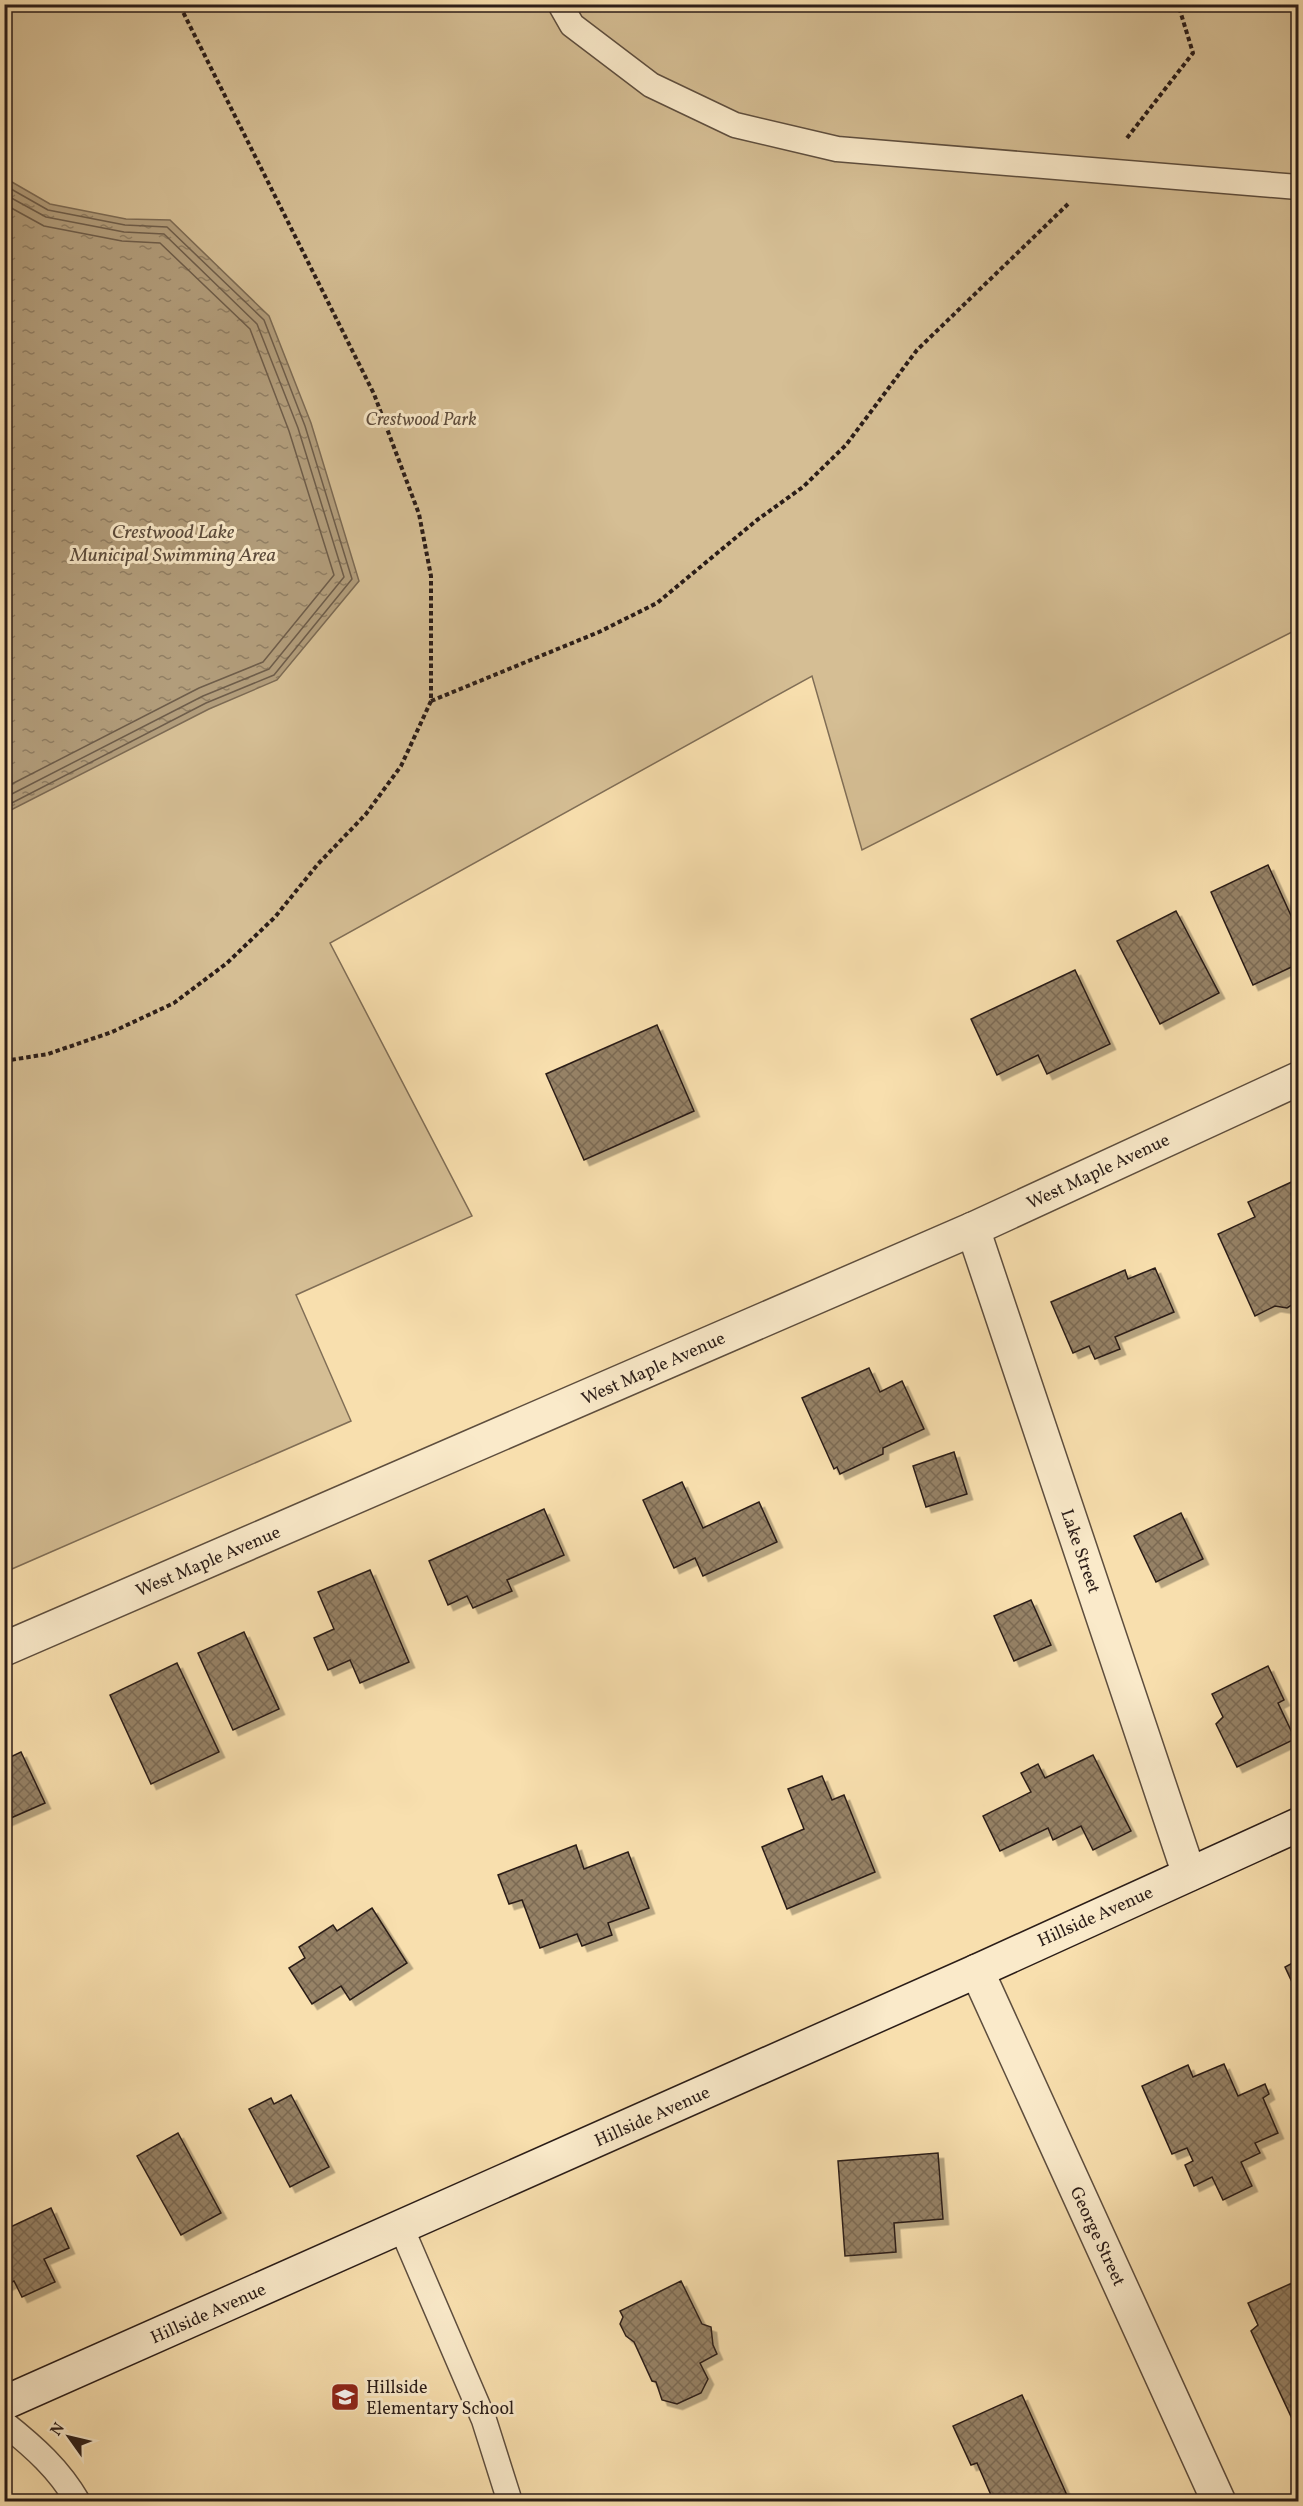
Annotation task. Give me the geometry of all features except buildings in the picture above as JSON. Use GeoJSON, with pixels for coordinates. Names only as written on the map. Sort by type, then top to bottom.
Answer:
{"type":"FeatureCollection","features":[{"type":"Feature","properties":{"kind":"street","name":"West Maple Avenue"},"geometry":{"type":"LineString","coordinates":[[4,1649],[973,1229],[1299,1079]]}},
{"type":"Feature","properties":{"kind":"street","name":"Lake Street"},"geometry":{"type":"LineString","coordinates":[[973,1229],[1189,1874]]}},
{"type":"Feature","properties":{"kind":"street","name":"Hillside Avenue"},"geometry":{"type":"LineString","coordinates":[[4,2403],[977,1971],[1299,1825]]}},
{"type":"Feature","properties":{"kind":"street","name":"George Street"},"geometry":{"type":"LineString","coordinates":[[977,1971],[1219,2502]]}},
{"type":"Feature","properties":{"kind":"lane"},"geometry":{"type":"LineString","coordinates":[[560,4],[572,25],[651,85],[735,124],[837,148],[1299,187]]}},
{"type":"Feature","properties":{"kind":"lane"},"geometry":{"type":"LineString","coordinates":[[401,2227],[484,2420],[510,2502]]}},
{"type":"Feature","properties":{"kind":"lane"},"geometry":{"type":"LineString","coordinates":[[4,2423],[41,2452],[68,2484],[78,2502]]}},
{"type":"Feature","properties":{"kind":"path"},"geometry":{"type":"LineString","coordinates":[[4,1061],[48,1054],[112,1032],[174,1003],[226,963],[275,917],[318,864],[366,814],[401,766],[431,701],[431,576],[419,514],[398,454],[374,394],[179,4]]}},
{"type":"Feature","properties":{"kind":"path"},"geometry":{"type":"LineString","coordinates":[[431,701],[599,632],[657,603],[757,520],[804,487],[846,445],[917,350],[1103,170],[1192,53],[1178,4]]}},
{"type":"Feature","properties":{"kind":"green space","name":"Crestwood Park"},"geometry":{"type":"Polygon","coordinates":[[[5,5],[1298,5],[1298,629],[862,850],[812,676],[330,943],[472,1216],[296,1295],[351,1421],[5,1572],[5,5]]]}},
{"type":"Feature","properties":{"kind":"water","name":"Crestwood Lake Municipal Swimming Area"},"geometry":{"type":"Polygon","coordinates":[[[5,178],[50,204],[126,219],[170,220],[269,316],[311,423],[359,581],[277,680],[209,709],[5,813],[5,178]]]}},
{"type":"Feature","properties":{"kind":"place","name":"Hillside Elementary School"},"geometry":{"type":"Point","coordinates":[345,2397]}}]}
